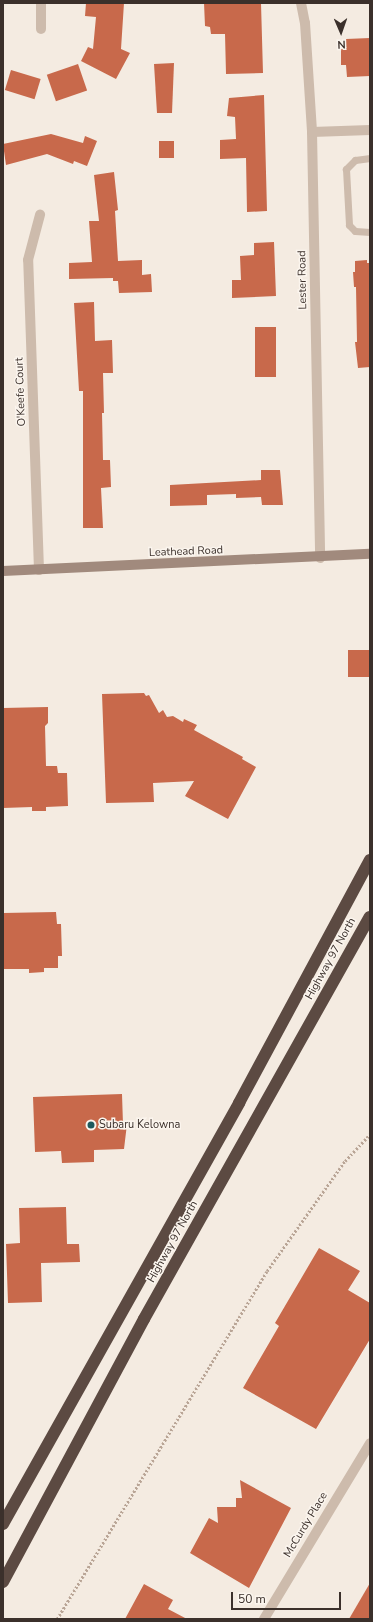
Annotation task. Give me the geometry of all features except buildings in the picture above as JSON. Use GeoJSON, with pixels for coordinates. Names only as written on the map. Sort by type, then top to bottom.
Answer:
{"type":"FeatureCollection","features":[{"type":"Feature","properties":{"kind":"highway","name":"Highway 97 North"},"geometry":{"type":"LineString","coordinates":[[3,1524],[236,1110],[370,860]]}},
{"type":"Feature","properties":{"kind":"highway","name":"Highway 97 North"},"geometry":{"type":"LineString","coordinates":[[3,1582],[144,1319],[370,917]]}},
{"type":"Feature","properties":{"kind":"street"},"geometry":{"type":"LineString","coordinates":[[41,3],[42,29]]}},
{"type":"Feature","properties":{"kind":"street","name":"Lester Road"},"geometry":{"type":"LineString","coordinates":[[301,3],[305,23],[312,132],[320,558]]}},
{"type":"Feature","properties":{"kind":"street"},"geometry":{"type":"LineString","coordinates":[[312,132],[370,130]]}},
{"type":"Feature","properties":{"kind":"street","name":"O'Keefe Court"},"geometry":{"type":"LineString","coordinates":[[38,570],[28,260],[40,214]]}},
{"type":"Feature","properties":{"kind":"street","name":"Leathead Road"},"geometry":{"type":"LineString","coordinates":[[3,571],[320,558],[370,554]]}},
{"type":"Feature","properties":{"kind":"street","name":"McCurdy Place"},"geometry":{"type":"LineString","coordinates":[[264,1619],[370,1443]]}},
{"type":"Feature","properties":{"kind":"lane"},"geometry":{"type":"LineString","coordinates":[[370,158],[355,160],[346,169],[349,225],[356,231],[370,232]]}},
{"type":"Feature","properties":{"kind":"path"},"geometry":{"type":"LineString","coordinates":[[57,1619],[267,1271],[345,1161],[370,1134]]}},
{"type":"Feature","properties":{"kind":"place","name":"Subaru Kelowna"},"geometry":{"type":"Point","coordinates":[91,1125]}}]}
